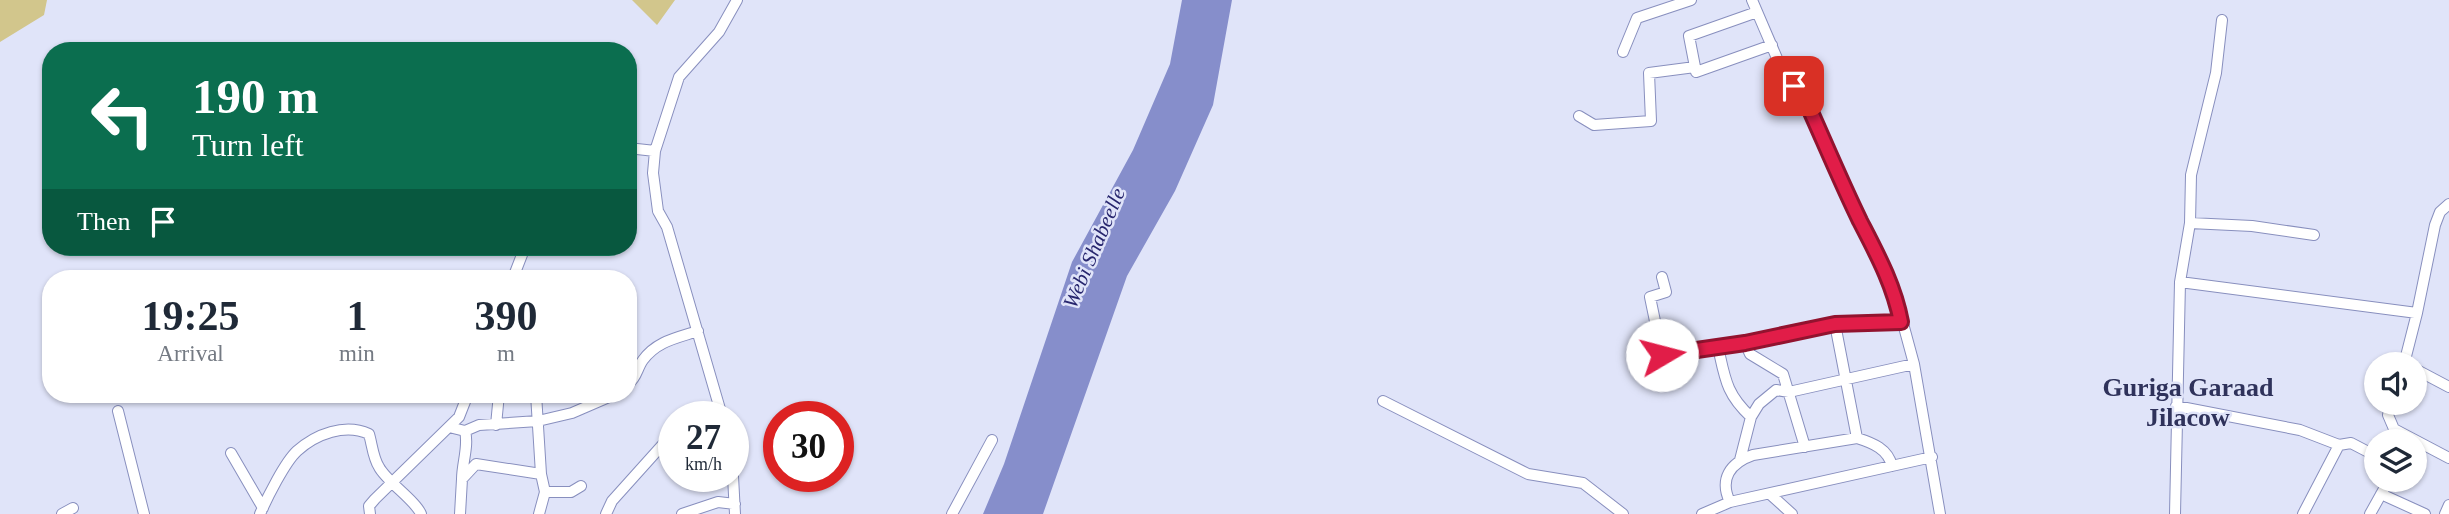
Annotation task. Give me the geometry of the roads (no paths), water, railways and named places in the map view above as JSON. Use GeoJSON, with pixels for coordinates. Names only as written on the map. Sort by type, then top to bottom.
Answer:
{"type":"FeatureCollection","features":[{"type":"Feature","properties":{"kind":"street"},"geometry":{"type":"LineString","coordinates":[[718,401],[667,227],[658,211],[653,173],[655,151],[680,77],[719,32],[737,0]]}},
{"type":"Feature","properties":{"kind":"street"},"geometry":{"type":"LineString","coordinates":[[1622,52],[1637,18],[1691,0]]}},
{"type":"Feature","properties":{"kind":"street"},"geometry":{"type":"LineString","coordinates":[[1752,0],[1782,70],[1806,101],[1860,221],[1881,260],[1898,305],[1914,364],[1940,514]]}},
{"type":"Feature","properties":{"kind":"street"},"geometry":{"type":"LineString","coordinates":[[1757,12],[1689,36],[1696,72],[1772,45]]}},
{"type":"Feature","properties":{"kind":"street"},"geometry":{"type":"LineString","coordinates":[[2175,514],[2180,282],[2190,223],[2191,175],[2216,73],[2222,20]]}},
{"type":"Feature","properties":{"kind":"street"},"geometry":{"type":"LineString","coordinates":[[1580,117],[1594,125],[1651,121],[1649,73],[1695,66]]}},
{"type":"Feature","properties":{"kind":"street"},"geometry":{"type":"LineString","coordinates":[[637,149],[655,151]]}},
{"type":"Feature","properties":{"kind":"street"},"geometry":{"type":"LineString","coordinates":[[2407,352],[2435,225],[2440,212],[2449,204]]}},
{"type":"Feature","properties":{"kind":"street"},"geometry":{"type":"LineString","coordinates":[[2190,223],[2252,226],[2314,235]]}},
{"type":"Feature","properties":{"kind":"street"},"geometry":{"type":"LineString","coordinates":[[1662,277],[1666,292],[1650,297],[1662,355],[1745,343],[1835,324],[1901,322]]}},
{"type":"Feature","properties":{"kind":"street"},"geometry":{"type":"LineString","coordinates":[[2180,282],[2417,313]]}},
{"type":"Feature","properties":{"kind":"street"},"geometry":{"type":"LineString","coordinates":[[1835,324],[1857,438]]}},
{"type":"Feature","properties":{"kind":"street"},"geometry":{"type":"LineString","coordinates":[[637,372],[641,362],[657,344],[698,331]]}},
{"type":"Feature","properties":{"kind":"street"},"geometry":{"type":"LineString","coordinates":[[1745,343],[1750,354],[1783,374],[1805,447]]}},
{"type":"Feature","properties":{"kind":"street"},"geometry":{"type":"LineString","coordinates":[[1718,347],[1727,387],[1735,402],[1751,417]]}},
{"type":"Feature","properties":{"kind":"street"},"geometry":{"type":"LineString","coordinates":[[1730,502],[1724,490],[1728,474],[1740,460],[1751,417],[1759,404],[1776,390],[1789,392],[1914,364]]}},
{"type":"Feature","properties":{"kind":"street"},"geometry":{"type":"LineString","coordinates":[[2427,375],[2449,387]]}},
{"type":"Feature","properties":{"kind":"street"},"geometry":{"type":"LineString","coordinates":[[1384,401],[1528,474],[1583,483],[1623,514]]}},
{"type":"Feature","properties":{"kind":"street"},"geometry":{"type":"LineString","coordinates":[[370,514],[369,506],[460,417],[465,403]]}},
{"type":"Feature","properties":{"kind":"street"},"geometry":{"type":"LineString","coordinates":[[496,425],[498,403]]}},
{"type":"Feature","properties":{"kind":"street"},"geometry":{"type":"LineString","coordinates":[[537,403],[541,474],[545,492],[539,514]]}},
{"type":"Feature","properties":{"kind":"street"},"geometry":{"type":"LineString","coordinates":[[449,427],[465,431],[479,425],[538,421],[572,413],[595,403]]}},
{"type":"Feature","properties":{"kind":"street"},"geometry":{"type":"LineString","coordinates":[[2176,405],[2300,430],[2339,445],[2351,443],[2364,450]]}},
{"type":"Feature","properties":{"kind":"street"},"geometry":{"type":"LineString","coordinates":[[118,411],[144,514]]}},
{"type":"Feature","properties":{"kind":"street"},"geometry":{"type":"LineString","coordinates":[[2390,415],[2389,423],[2398,429]]}},
{"type":"Feature","properties":{"kind":"street"},"geometry":{"type":"LineString","coordinates":[[262,511],[298,450],[334,429],[359,429],[369,434],[378,466],[394,482],[407,501],[418,507],[421,514]]}},
{"type":"Feature","properties":{"kind":"street"},"geometry":{"type":"LineString","coordinates":[[460,514],[463,456],[467,444],[465,431]]}},
{"type":"Feature","properties":{"kind":"street"},"geometry":{"type":"LineString","coordinates":[[1740,460],[1857,438],[1886,452],[1892,466]]}},
{"type":"Feature","properties":{"kind":"street"},"geometry":{"type":"LineString","coordinates":[[952,514],[992,440]]}},
{"type":"Feature","properties":{"kind":"street"},"geometry":{"type":"LineString","coordinates":[[2303,514],[2339,445]]}},
{"type":"Feature","properties":{"kind":"street"},"geometry":{"type":"LineString","coordinates":[[2427,447],[2449,458]]}},
{"type":"Feature","properties":{"kind":"street"},"geometry":{"type":"LineString","coordinates":[[606,514],[612,501],[658,450]]}},
{"type":"Feature","properties":{"kind":"street"},"geometry":{"type":"LineString","coordinates":[[231,453],[262,511]]}},
{"type":"Feature","properties":{"kind":"street"},"geometry":{"type":"LineString","coordinates":[[1703,514],[1730,502],[1932,457]]}},
{"type":"Feature","properties":{"kind":"street"},"geometry":{"type":"LineString","coordinates":[[462,479],[476,464],[541,474]]}},
{"type":"Feature","properties":{"kind":"street"},"geometry":{"type":"LineString","coordinates":[[545,492],[571,492],[581,486]]}},
{"type":"Feature","properties":{"kind":"street"},"geometry":{"type":"LineString","coordinates":[[1770,494],[1792,514]]}},
{"type":"Feature","properties":{"kind":"street"},"geometry":{"type":"LineString","coordinates":[[2370,514],[2381,494],[2425,514]]}},
{"type":"Feature","properties":{"kind":"street"},"geometry":{"type":"LineString","coordinates":[[682,514],[719,502],[735,509]]}},
{"type":"Feature","properties":{"kind":"street"},"geometry":{"type":"LineString","coordinates":[[2445,514],[2449,506]]}},
{"type":"Feature","properties":{"kind":"street"},"geometry":{"type":"LineString","coordinates":[[62,514],[74,508]]}},
{"type":"Feature","properties":{"kind":"water","name":"Webi Shabeelle"},"geometry":{"type":"Polygon","coordinates":[[[1182,0],[1232,0],[1213,105],[1175,191],[1127,276],[1043,514],[983,514],[1004,464],[1072,262],[1133,150],[1170,64],[1182,0]]]}},
{"type":"Feature","properties":{"kind":"district","name":"Guriga Garaad Jilacow"},"geometry":{"type":"Point","coordinates":[2188,402]}}]}
